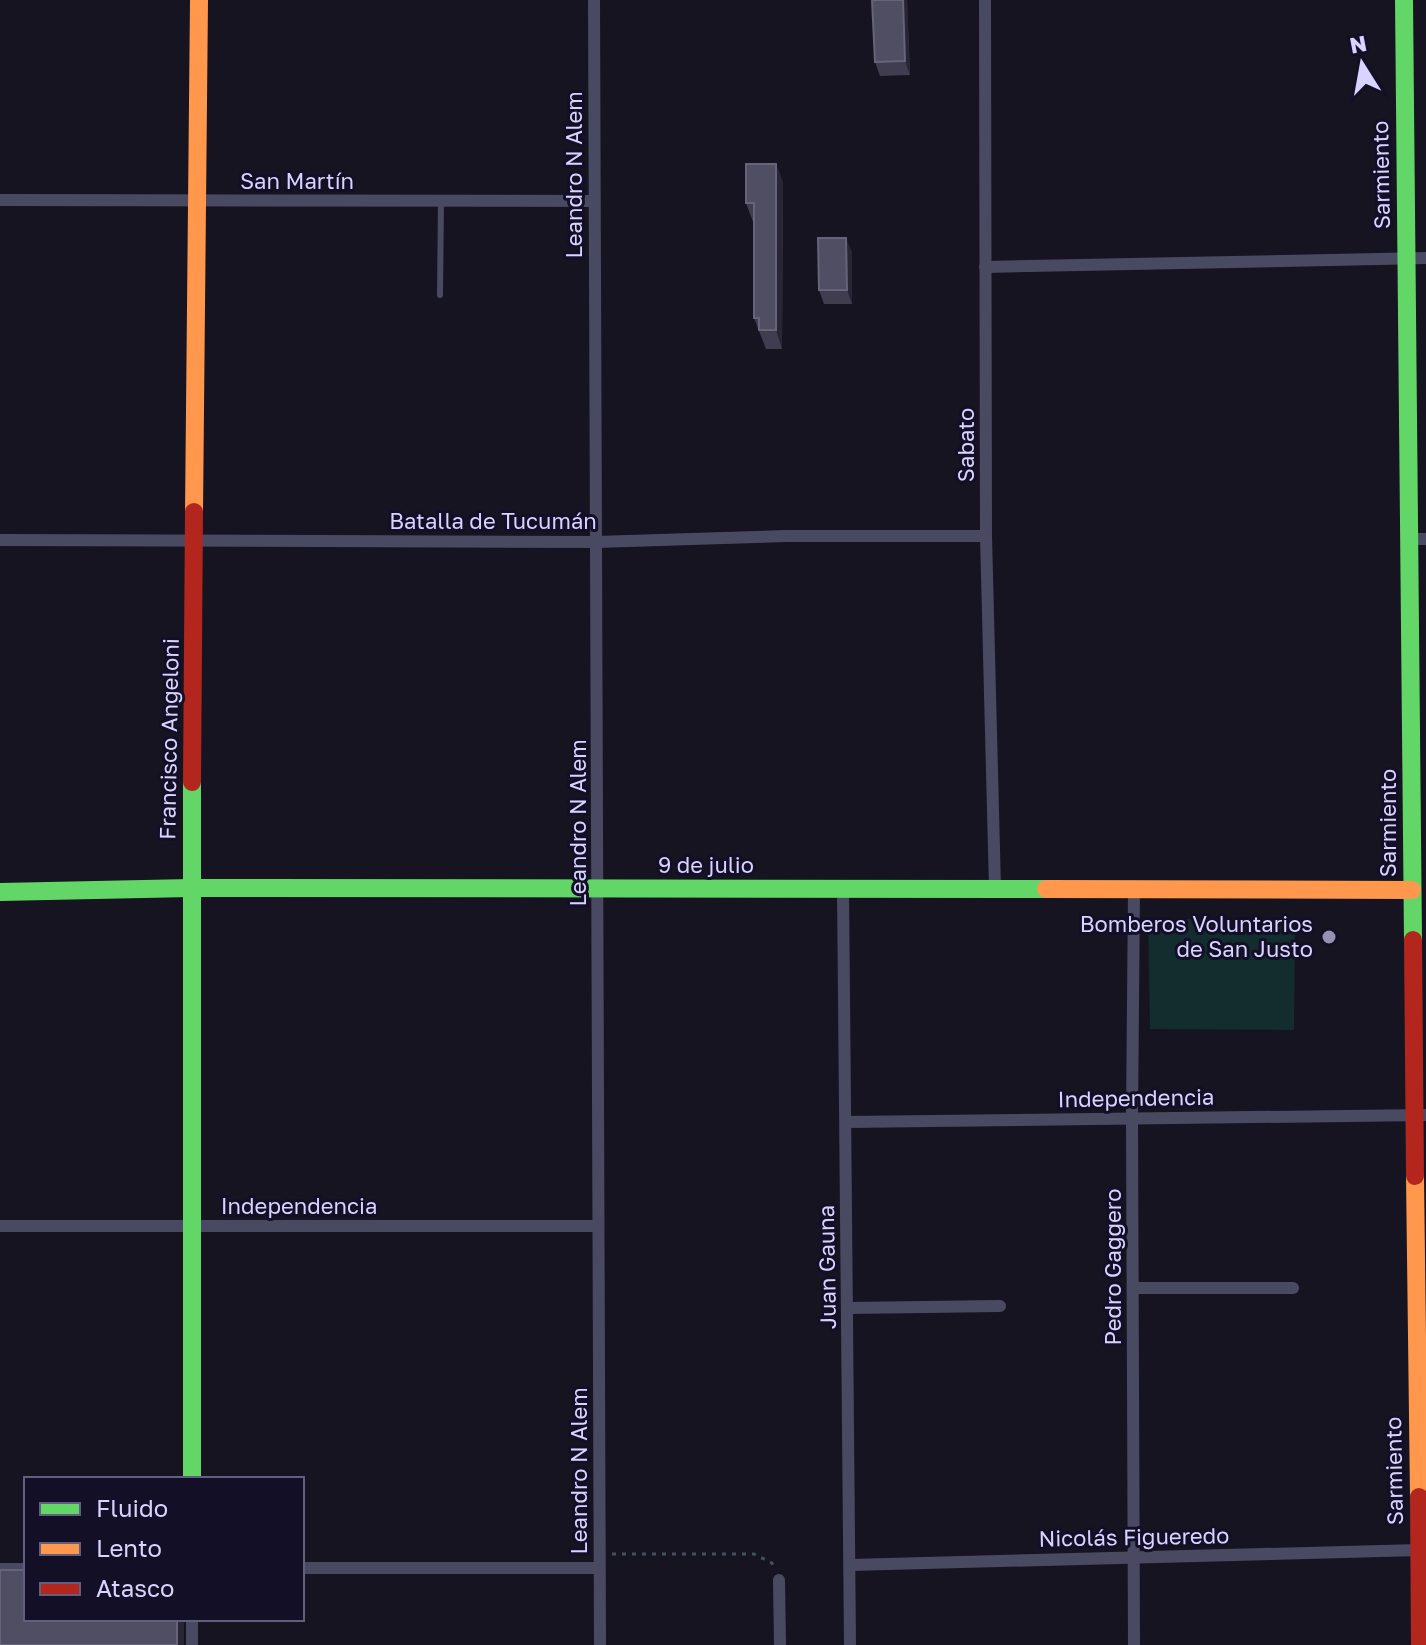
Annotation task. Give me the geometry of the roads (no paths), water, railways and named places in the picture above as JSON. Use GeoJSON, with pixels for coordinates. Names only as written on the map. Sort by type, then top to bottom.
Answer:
{"type":"FeatureCollection","features":[{"type":"Feature","properties":{"kind":"street","name":"Francisco Angeloni"},"geometry":{"type":"LineString","coordinates":[[192,1477],[191,888],[199,0]]}},
{"type":"Feature","properties":{"kind":"street","name":"Leandro N Alem"},"geometry":{"type":"LineString","coordinates":[[594,0],[600,1645]]}},
{"type":"Feature","properties":{"kind":"street","name":"Sabato"},"geometry":{"type":"LineString","coordinates":[[985,0],[986,536],[995,889]]}},
{"type":"Feature","properties":{"kind":"street","name":"Sarmiento"},"geometry":{"type":"LineString","coordinates":[[1404,0],[1406,259],[1418,539],[1419,826],[1412,890],[1420,1115],[1420,1645]]}},
{"type":"Feature","properties":{"kind":"street","name":"San Martín"},"geometry":{"type":"LineString","coordinates":[[0,200],[594,201]]}},
{"type":"Feature","properties":{"kind":"street"},"geometry":{"type":"LineString","coordinates":[[985,267],[1426,258]]}},
{"type":"Feature","properties":{"kind":"street","name":"Batalla de Tucumán"},"geometry":{"type":"LineString","coordinates":[[0,540],[596,542],[787,536],[986,536]]}},
{"type":"Feature","properties":{"kind":"street","name":"9 de julio"},"geometry":{"type":"LineString","coordinates":[[0,892],[191,888],[1412,890]]}},
{"type":"Feature","properties":{"kind":"street","name":"Juan Gauna"},"geometry":{"type":"LineString","coordinates":[[843,889],[850,1645]]}},
{"type":"Feature","properties":{"kind":"street","name":"Pedro Gaggero"},"geometry":{"type":"LineString","coordinates":[[1134,889],[1134,1645]]}},
{"type":"Feature","properties":{"kind":"street","name":"Independencia"},"geometry":{"type":"LineString","coordinates":[[846,1122],[1420,1115]]}},
{"type":"Feature","properties":{"kind":"street","name":"Independencia"},"geometry":{"type":"LineString","coordinates":[[0,1226],[598,1226]]}},
{"type":"Feature","properties":{"kind":"street"},"geometry":{"type":"LineString","coordinates":[[1133,1288],[1293,1288]]}},
{"type":"Feature","properties":{"kind":"street"},"geometry":{"type":"LineString","coordinates":[[847,1308],[1000,1306]]}},
{"type":"Feature","properties":{"kind":"street","name":"Nicolás Figueredo"},"geometry":{"type":"LineString","coordinates":[[850,1565],[1419,1550]]}},
{"type":"Feature","properties":{"kind":"street"},"geometry":{"type":"LineString","coordinates":[[304,1568],[599,1568]]}},
{"type":"Feature","properties":{"kind":"street"},"geometry":{"type":"LineString","coordinates":[[0,1569],[24,1569]]}},
{"type":"Feature","properties":{"kind":"street"},"geometry":{"type":"LineString","coordinates":[[779,1580],[780,1645]]}},
{"type":"Feature","properties":{"kind":"street"},"geometry":{"type":"LineString","coordinates":[[192,1621],[192,1645]]}},
{"type":"Feature","properties":{"kind":"lane"},"geometry":{"type":"LineString","coordinates":[[440,295],[441,201]]}},
{"type":"Feature","properties":{"kind":"place","name":"Bomberos Voluntarios de San Justo"},"geometry":{"type":"Point","coordinates":[1329,937]}}]}
